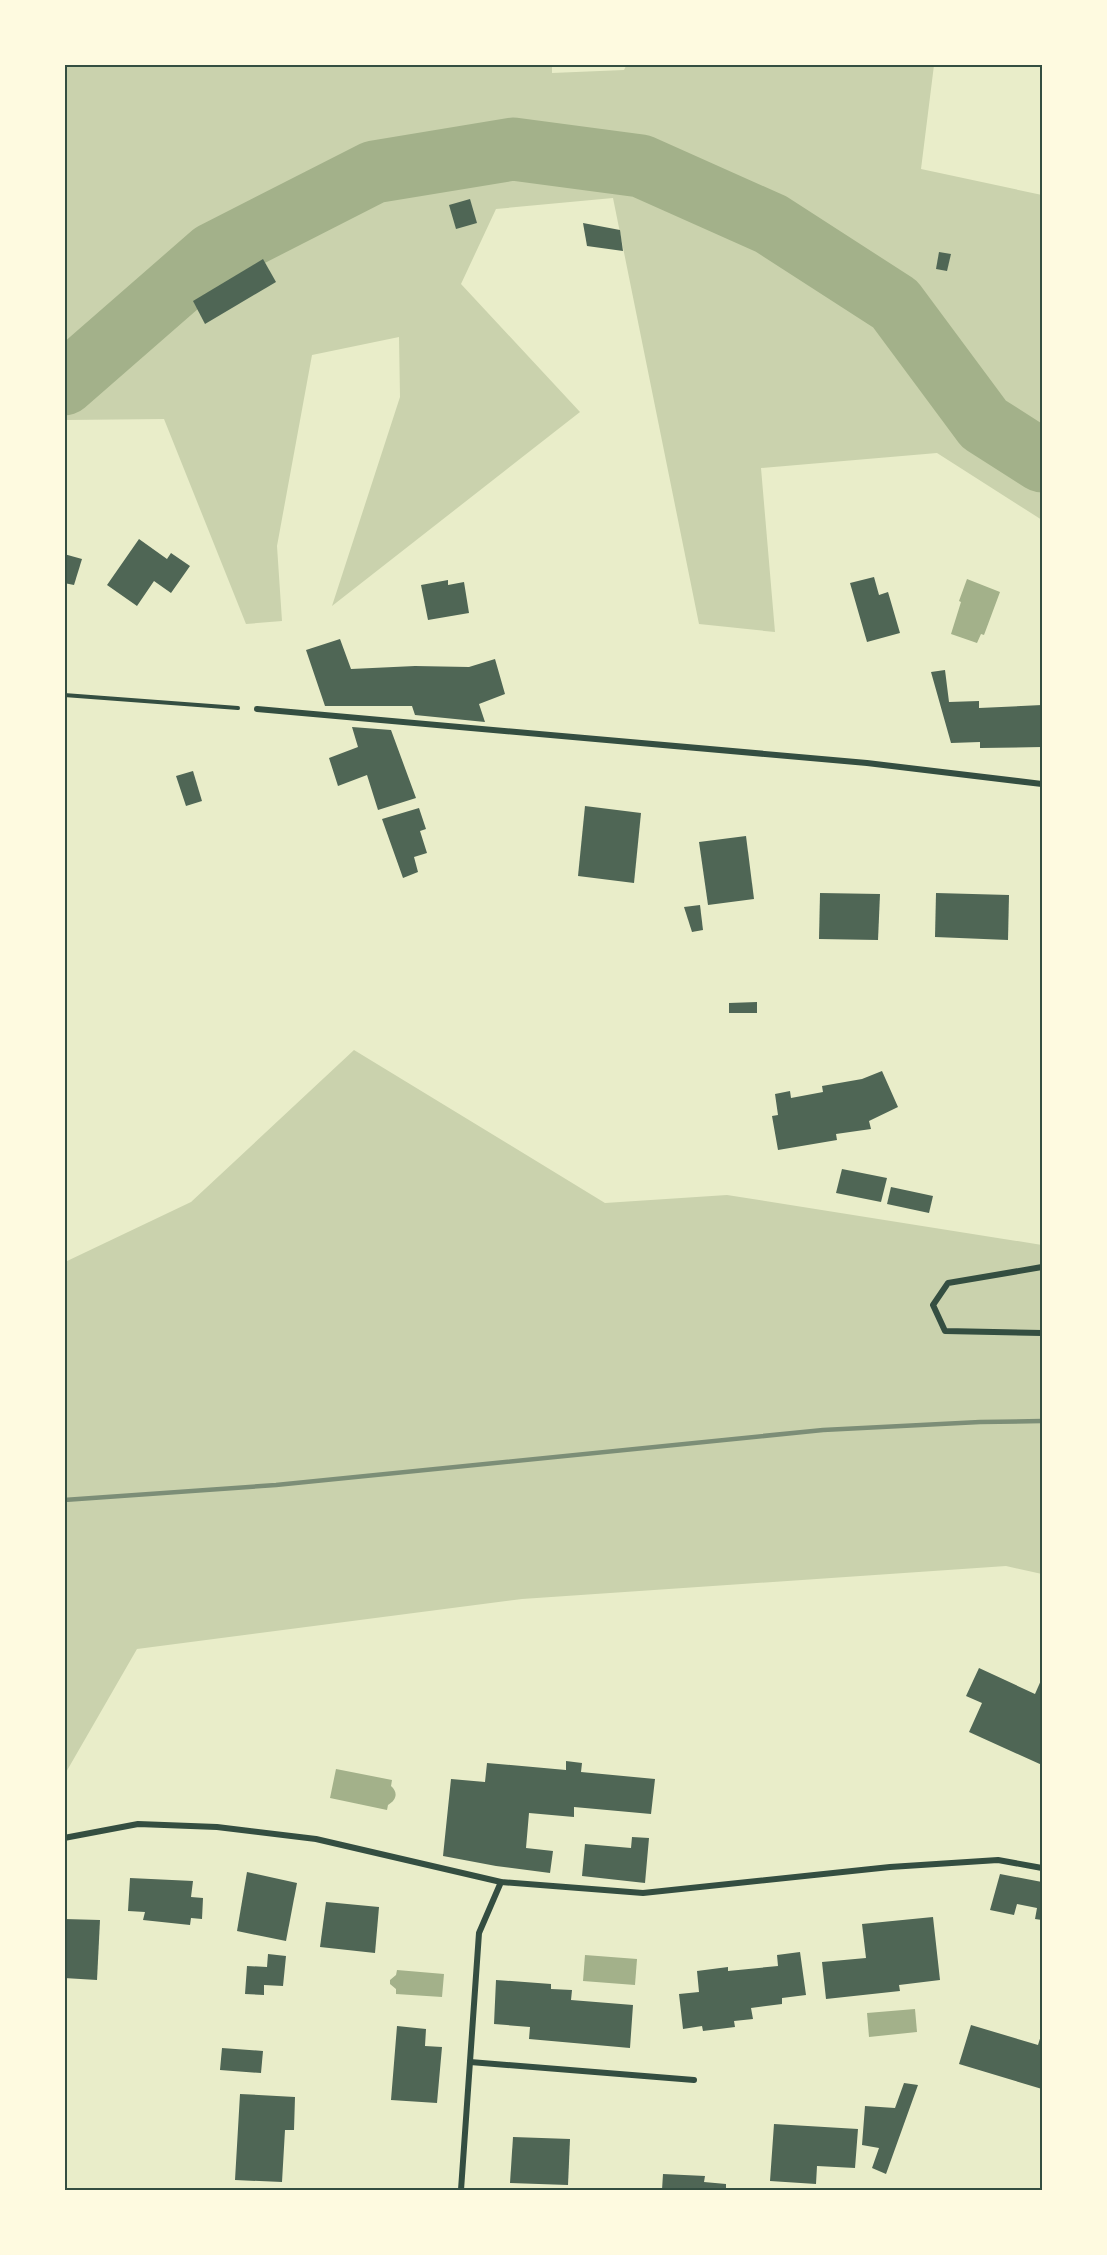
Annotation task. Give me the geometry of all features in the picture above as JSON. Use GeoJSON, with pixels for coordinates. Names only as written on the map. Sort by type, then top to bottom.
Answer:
{"type":"FeatureCollection","features":[{"type":"Feature","properties":{"kind":"street"},"geometry":{"type":"LineString","coordinates":[[257,709],[867,763],[1042,784]]}},
{"type":"Feature","properties":{"kind":"street"},"geometry":{"type":"LineString","coordinates":[[1042,1267],[948,1283],[933,1305],[945,1331],[1042,1333]]}},
{"type":"Feature","properties":{"kind":"street"},"geometry":{"type":"LineString","coordinates":[[64,1838],[138,1824],[218,1827],[316,1839],[501,1882],[643,1893],[890,1867],[976,1861],[998,1860],[1042,1868]]}},
{"type":"Feature","properties":{"kind":"street"},"geometry":{"type":"LineString","coordinates":[[461,2190],[479,1933],[501,1882]]}},
{"type":"Feature","properties":{"kind":"street"},"geometry":{"type":"LineString","coordinates":[[470,2062],[694,2080]]}},
{"type":"Feature","properties":{"kind":"path"},"geometry":{"type":"LineString","coordinates":[[64,695],[257,709]]}},
{"type":"Feature","properties":{"kind":"shaded area"},"geometry":{"type":"Polygon","coordinates":[[[552,64],[552,73],[624,70],[627,64],[934,65],[921,169],[1042,195],[1042,520],[937,453],[761,468],[775,632],[699,624],[613,198],[496,209],[461,284],[580,412],[332,606],[400,397],[399,337],[312,355],[277,546],[282,621],[246,624],[164,419],[65,420],[64,65],[552,64]]]}},
{"type":"Feature","properties":{"kind":"shaded area"},"geometry":{"type":"Polygon","coordinates":[[[967,579],[1000,592],[984,635],[981,634],[977,643],[951,634],[967,579]]]}},
{"type":"Feature","properties":{"kind":"shaded area"},"geometry":{"type":"Polygon","coordinates":[[[354,1050],[605,1203],[727,1195],[1042,1245],[1042,1574],[1006,1566],[522,1599],[137,1649],[65,1774],[65,1262],[191,1202],[354,1050]]]}},
{"type":"Feature","properties":{"kind":"shaded area"},"geometry":{"type":"Polygon","coordinates":[[[336,1769],[392,1780],[391,1786],[396,1796],[388,1805],[387,1810],[330,1798],[336,1769]]]}},
{"type":"Feature","properties":{"kind":"shaded area"},"geometry":{"type":"Polygon","coordinates":[[[585,1955],[637,1959],[635,1985],[583,1981],[585,1955]]]}},
{"type":"Feature","properties":{"kind":"shaded area"},"geometry":{"type":"Polygon","coordinates":[[[397,1970],[444,1974],[442,1997],[396,1994],[396,1989],[390,1984],[390,1980],[396,1975],[397,1970]]]}},
{"type":"Feature","properties":{"kind":"shaded area"},"geometry":{"type":"Polygon","coordinates":[[[915,2009],[917,2032],[869,2037],[867,2013],[915,2009]]]}},
{"type":"Feature","properties":{"kind":"building"},"geometry":{"type":"Polygon","coordinates":[[[470,199],[477,223],[456,229],[449,205],[470,199]]]}},
{"type":"Feature","properties":{"kind":"building"},"geometry":{"type":"Polygon","coordinates":[[[583,223],[620,230],[623,251],[587,246],[583,223]]]}},
{"type":"Feature","properties":{"kind":"building"},"geometry":{"type":"Polygon","coordinates":[[[939,252],[951,254],[947,271],[936,269],[939,252]]]}},
{"type":"Feature","properties":{"kind":"building"},"geometry":{"type":"Polygon","coordinates":[[[263,259],[276,282],[205,324],[193,301],[263,259]]]}},
{"type":"Feature","properties":{"kind":"building"},"geometry":{"type":"Polygon","coordinates":[[[139,539],[167,559],[171,553],[190,566],[171,593],[154,581],[137,606],[107,585],[139,539]]]}},
{"type":"Feature","properties":{"kind":"building"},"geometry":{"type":"Polygon","coordinates":[[[64,554],[82,559],[74,585],[64,583],[64,554]]]}},
{"type":"Feature","properties":{"kind":"building"},"geometry":{"type":"Polygon","coordinates":[[[874,577],[879,595],[888,592],[900,633],[867,642],[850,583],[874,577]]]}},
{"type":"Feature","properties":{"kind":"building"},"geometry":{"type":"Polygon","coordinates":[[[448,580],[448,585],[464,582],[469,613],[428,620],[421,585],[448,580]]]}},
{"type":"Feature","properties":{"kind":"building"},"geometry":{"type":"Polygon","coordinates":[[[340,639],[351,669],[415,666],[469,667],[495,659],[505,694],[479,704],[485,722],[415,715],[412,706],[325,706],[306,650],[340,639]]]}},
{"type":"Feature","properties":{"kind":"building"},"geometry":{"type":"Polygon","coordinates":[[[945,670],[949,702],[979,701],[979,708],[1042,705],[1042,747],[980,748],[980,742],[951,743],[931,672],[945,670]]]}},
{"type":"Feature","properties":{"kind":"building"},"geometry":{"type":"Polygon","coordinates":[[[352,727],[391,730],[416,798],[378,810],[367,775],[338,786],[329,758],[358,747],[352,727]]]}},
{"type":"Feature","properties":{"kind":"building"},"geometry":{"type":"Polygon","coordinates":[[[193,771],[202,801],[186,806],[176,776],[193,771]]]}},
{"type":"Feature","properties":{"kind":"building"},"geometry":{"type":"Polygon","coordinates":[[[585,806],[641,813],[634,883],[578,876],[585,806]]]}},
{"type":"Feature","properties":{"kind":"building"},"geometry":{"type":"Polygon","coordinates":[[[419,808],[426,829],[420,831],[427,853],[414,857],[418,872],[403,878],[382,819],[419,808]]]}},
{"type":"Feature","properties":{"kind":"building"},"geometry":{"type":"Polygon","coordinates":[[[746,836],[754,899],[708,905],[699,842],[746,836]]]}},
{"type":"Feature","properties":{"kind":"building"},"geometry":{"type":"Polygon","coordinates":[[[820,893],[880,894],[878,940],[819,939],[820,893]]]}},
{"type":"Feature","properties":{"kind":"building"},"geometry":{"type":"Polygon","coordinates":[[[936,893],[1009,895],[1008,940],[935,937],[936,893]]]}},
{"type":"Feature","properties":{"kind":"building"},"geometry":{"type":"Polygon","coordinates":[[[700,905],[703,930],[692,932],[684,907],[700,905]]]}},
{"type":"Feature","properties":{"kind":"building"},"geometry":{"type":"Polygon","coordinates":[[[757,1002],[757,1013],[729,1013],[729,1003],[757,1002]]]}},
{"type":"Feature","properties":{"kind":"building"},"geometry":{"type":"Polygon","coordinates":[[[882,1071],[898,1107],[869,1121],[871,1129],[836,1134],[837,1140],[778,1150],[772,1116],[778,1115],[775,1094],[790,1091],[791,1098],[823,1092],[822,1086],[862,1079],[882,1071]]]}},
{"type":"Feature","properties":{"kind":"building"},"geometry":{"type":"Polygon","coordinates":[[[842,1169],[887,1178],[881,1202],[836,1193],[842,1169]]]}},
{"type":"Feature","properties":{"kind":"building"},"geometry":{"type":"Polygon","coordinates":[[[891,1187],[933,1196],[929,1213],[887,1204],[891,1187]]]}},
{"type":"Feature","properties":{"kind":"building"},"geometry":{"type":"Polygon","coordinates":[[[979,1668],[1035,1694],[1042,1678],[1042,1765],[969,1732],[982,1703],[966,1696],[979,1668]]]}},
{"type":"Feature","properties":{"kind":"building"},"geometry":{"type":"Polygon","coordinates":[[[566,1761],[582,1763],[581,1772],[655,1779],[651,1814],[574,1807],[574,1817],[529,1813],[526,1848],[553,1851],[550,1873],[443,1856],[451,1779],[485,1782],[487,1763],[566,1770],[566,1761]]]}},
{"type":"Feature","properties":{"kind":"building"},"geometry":{"type":"Polygon","coordinates":[[[632,1837],[649,1838],[645,1883],[582,1876],[585,1844],[631,1848],[632,1837]]]}},
{"type":"Feature","properties":{"kind":"building"},"geometry":{"type":"Polygon","coordinates":[[[247,1872],[297,1883],[286,1941],[237,1931],[247,1872]]]}},
{"type":"Feature","properties":{"kind":"building"},"geometry":{"type":"Polygon","coordinates":[[[1000,1874],[1042,1882],[1042,1920],[1035,1919],[1037,1908],[1017,1904],[1014,1915],[990,1910],[1000,1874]]]}},
{"type":"Feature","properties":{"kind":"building"},"geometry":{"type":"Polygon","coordinates":[[[130,1878],[193,1881],[191,1897],[203,1898],[202,1919],[191,1918],[190,1925],[143,1920],[145,1912],[128,1911],[130,1878]]]}},
{"type":"Feature","properties":{"kind":"building"},"geometry":{"type":"Polygon","coordinates":[[[326,1902],[379,1907],[375,1953],[320,1947],[326,1902]]]}},
{"type":"Feature","properties":{"kind":"building"},"geometry":{"type":"Polygon","coordinates":[[[933,1917],[940,1980],[899,1985],[900,1991],[826,1999],[822,1962],[866,1958],[862,1924],[933,1917]]]}},
{"type":"Feature","properties":{"kind":"building"},"geometry":{"type":"Polygon","coordinates":[[[64,1919],[100,1920],[97,1980],[64,1978],[64,1919]]]}},
{"type":"Feature","properties":{"kind":"building"},"geometry":{"type":"Polygon","coordinates":[[[800,1952],[806,1995],[782,1998],[782,2004],[751,2008],[753,2019],[734,2021],[735,2027],[703,2031],[702,2026],[683,2029],[679,1994],[699,1992],[697,1971],[728,1967],[728,1971],[778,1966],[777,1955],[800,1952]]]}},
{"type":"Feature","properties":{"kind":"building"},"geometry":{"type":"Polygon","coordinates":[[[268,1954],[286,1956],[283,1986],[264,1985],[264,1995],[245,1994],[247,1966],[267,1967],[268,1954]]]}},
{"type":"Feature","properties":{"kind":"building"},"geometry":{"type":"Polygon","coordinates":[[[496,1980],[551,1984],[551,1989],[572,1990],[571,2000],[633,2005],[630,2048],[529,2039],[530,2027],[494,2024],[496,1980]]]}},
{"type":"Feature","properties":{"kind":"building"},"geometry":{"type":"Polygon","coordinates":[[[971,2025],[1038,2045],[1042,2032],[1042,2089],[959,2064],[971,2025]]]}},
{"type":"Feature","properties":{"kind":"building"},"geometry":{"type":"Polygon","coordinates":[[[397,2026],[426,2029],[425,2046],[442,2047],[437,2103],[391,2100],[397,2026]]]}},
{"type":"Feature","properties":{"kind":"building"},"geometry":{"type":"Polygon","coordinates":[[[222,2048],[263,2051],[261,2073],[220,2070],[222,2048]]]}},
{"type":"Feature","properties":{"kind":"building"},"geometry":{"type":"Polygon","coordinates":[[[904,2083],[918,2085],[886,2174],[872,2168],[879,2148],[862,2145],[865,2106],[895,2108],[904,2083]]]}},
{"type":"Feature","properties":{"kind":"building"},"geometry":{"type":"Polygon","coordinates":[[[240,2094],[295,2097],[294,2130],[285,2130],[282,2182],[235,2180],[240,2094]]]}},
{"type":"Feature","properties":{"kind":"building"},"geometry":{"type":"Polygon","coordinates":[[[774,2124],[858,2129],[855,2168],[817,2166],[816,2184],[770,2181],[774,2124]]]}},
{"type":"Feature","properties":{"kind":"building"},"geometry":{"type":"Polygon","coordinates":[[[513,2137],[570,2139],[568,2185],[510,2183],[513,2137]]]}},
{"type":"Feature","properties":{"kind":"building"},"geometry":{"type":"Polygon","coordinates":[[[663,2174],[705,2176],[704,2182],[726,2184],[726,2190],[662,2190],[663,2174]]]}},
{"type":"Feature","properties":{"kind":"waterway"},"geometry":{"type":"LineString","coordinates":[[64,384],[213,254],[374,172],[513,149],[641,166],[771,224],[895,304],[984,424],[1042,461]]}},
{"type":"Feature","properties":{"kind":"railway"},"geometry":{"type":"LineString","coordinates":[[64,1500],[276,1485],[823,1430],[1042,1421]]}}]}
